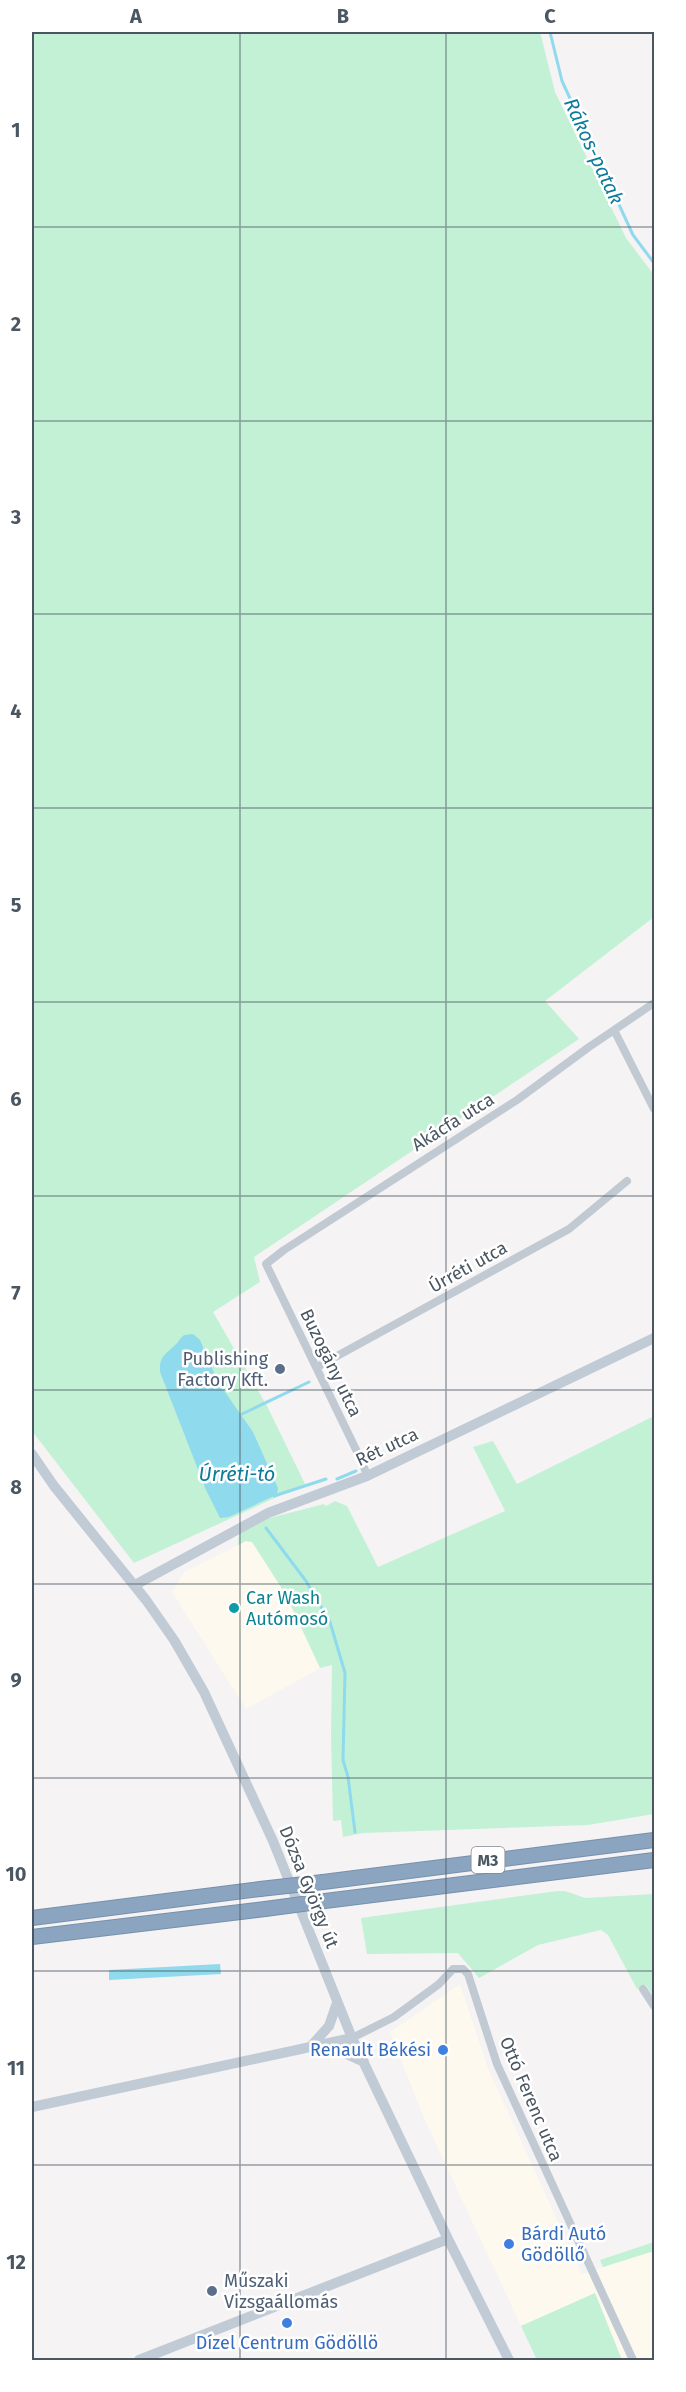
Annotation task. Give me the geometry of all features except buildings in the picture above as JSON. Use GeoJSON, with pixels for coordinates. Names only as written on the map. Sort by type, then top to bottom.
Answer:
{"type":"FeatureCollection","features":[{"type":"Feature","properties":{"kind":"highway","name":"M3"},"geometry":{"type":"LineString","coordinates":[[32,1916],[654,1840]]}},
{"type":"Feature","properties":{"kind":"highway","name":"M3"},"geometry":{"type":"LineString","coordinates":[[32,1938],[654,1860]]}},
{"type":"Feature","properties":{"kind":"street","name":"Akácfa utca"},"geometry":{"type":"LineString","coordinates":[[266,1264],[284,1250],[517,1100],[654,1003]]}},
{"type":"Feature","properties":{"kind":"street"},"geometry":{"type":"LineString","coordinates":[[615,1032],[654,1109]]}},
{"type":"Feature","properties":{"kind":"street","name":"Úrréti utca"},"geometry":{"type":"LineString","coordinates":[[317,1367],[569,1229],[627,1181]]}},
{"type":"Feature","properties":{"kind":"street","name":"Buzogány utca"},"geometry":{"type":"LineString","coordinates":[[266,1264],[367,1476]]}},
{"type":"Feature","properties":{"kind":"street","name":"Rét utca"},"geometry":{"type":"LineString","coordinates":[[135,1586],[227,1533],[268,1513],[367,1476],[654,1338]]}},
{"type":"Feature","properties":{"kind":"street","name":"Dózsa György út"},"geometry":{"type":"LineString","coordinates":[[32,1454],[54,1486],[135,1586],[174,1640],[204,1692],[273,1841],[352,2038],[509,2361]]}},
{"type":"Feature","properties":{"kind":"street","name":"Ottó Ferenc utca"},"geometry":{"type":"LineString","coordinates":[[352,2038],[394,2017],[439,1984],[453,1969],[464,1969],[468,1974],[497,2064],[633,2361]]}},
{"type":"Feature","properties":{"kind":"street"},"geometry":{"type":"LineString","coordinates":[[643,1989],[654,2006]]}},
{"type":"Feature","properties":{"kind":"street"},"geometry":{"type":"LineString","coordinates":[[312,2045],[329,2026],[338,2003]]}},
{"type":"Feature","properties":{"kind":"street"},"geometry":{"type":"LineString","coordinates":[[32,2107],[352,2038]]}},
{"type":"Feature","properties":{"kind":"street"},"geometry":{"type":"LineString","coordinates":[[312,2045],[340,2051],[364,2062]]}},
{"type":"Feature","properties":{"kind":"street"},"geometry":{"type":"LineString","coordinates":[[139,2361],[448,2239]]}},
{"type":"Feature","properties":{"kind":"shaded area"},"geometry":{"type":"Polygon","coordinates":[[[246,1541],[252,1542],[286,1595],[320,1668],[246,1709],[172,1592],[184,1572],[246,1541]]]}},
{"type":"Feature","properties":{"kind":"shaded area"},"geometry":{"type":"Polygon","coordinates":[[[460,1984],[489,2071],[582,2274],[654,2251],[654,2360],[622,2360],[595,2293],[521,2326],[424,2118],[390,2032],[460,1984]]]}},
{"type":"Feature","properties":{"kind":"green space"},"geometry":{"type":"Polygon","coordinates":[[[32,32],[540,32],[555,92],[626,238],[654,275],[654,917],[545,1001],[579,1039],[254,1257],[260,1282],[213,1312],[267,1406],[306,1486],[292,1490],[134,1563],[32,1431],[32,32]]]}},
{"type":"Feature","properties":{"kind":"green space"},"geometry":{"type":"Polygon","coordinates":[[[654,1416],[654,1814],[588,1825],[363,1833],[343,1837],[341,1820],[333,1821],[332,1665],[320,1668],[286,1595],[252,1542],[246,1541],[238,1545],[239,1534],[266,1519],[324,1504],[326,1506],[335,1501],[347,1506],[378,1567],[505,1511],[473,1447],[493,1441],[517,1484],[654,1416]]]}},
{"type":"Feature","properties":{"kind":"green space"},"geometry":{"type":"Polygon","coordinates":[[[565,1891],[585,1898],[654,1894],[654,1998],[646,1985],[637,1989],[608,1935],[601,1930],[538,1945],[479,1978],[458,1953],[367,1954],[361,1918],[565,1891]]]}},
{"type":"Feature","properties":{"kind":"green space"},"geometry":{"type":"Polygon","coordinates":[[[654,2242],[654,2251],[603,2267],[600,2260],[654,2242]]]}},
{"type":"Feature","properties":{"kind":"green space"},"geometry":{"type":"Polygon","coordinates":[[[595,2293],[622,2360],[537,2360],[521,2326],[595,2293]]]}},
{"type":"Feature","properties":{"kind":"water","name":"Úrréti-tó"},"geometry":{"type":"Polygon","coordinates":[[[193,1334],[200,1340],[218,1382],[253,1432],[278,1488],[274,1496],[229,1517],[220,1518],[206,1490],[160,1372],[160,1363],[165,1354],[184,1335],[193,1334]]]}},
{"type":"Feature","properties":{"kind":"water"},"geometry":{"type":"Polygon","coordinates":[[[220,1964],[221,1974],[109,1980],[109,1970],[220,1964]]]}},
{"type":"Feature","properties":{"kind":"waterway","name":"Rákos-patak"},"geometry":{"type":"LineString","coordinates":[[550,32],[562,81],[633,235],[654,263]]}},
{"type":"Feature","properties":{"kind":"waterway"},"geometry":{"type":"LineString","coordinates":[[242,1414],[309,1382]]}},
{"type":"Feature","properties":{"kind":"waterway"},"geometry":{"type":"LineString","coordinates":[[337,1479],[356,1471]]}},
{"type":"Feature","properties":{"kind":"waterway"},"geometry":{"type":"LineString","coordinates":[[274,1496],[326,1479]]}},
{"type":"Feature","properties":{"kind":"waterway"},"geometry":{"type":"LineString","coordinates":[[266,1528],[306,1581],[330,1622],[345,1673],[343,1760],[348,1777],[355,1832]]}},
{"type":"Feature","properties":{"kind":"place","name":"Publishing Factory Kft."},"geometry":{"type":"Point","coordinates":[280,1369]}},
{"type":"Feature","properties":{"kind":"place","name":"Car Wash Autómosó"},"geometry":{"type":"Point","coordinates":[234,1608]}},
{"type":"Feature","properties":{"kind":"place","name":"Renault Békési"},"geometry":{"type":"Point","coordinates":[443,2050]}},
{"type":"Feature","properties":{"kind":"place","name":"Bárdi Autó Gödöllő"},"geometry":{"type":"Point","coordinates":[509,2244]}},
{"type":"Feature","properties":{"kind":"place","name":"Műszaki Vizsgaállomás"},"geometry":{"type":"Point","coordinates":[212,2291]}},
{"type":"Feature","properties":{"kind":"place","name":"Dízel Centrum Gödöllö"},"geometry":{"type":"Point","coordinates":[287,2323]}}]}
